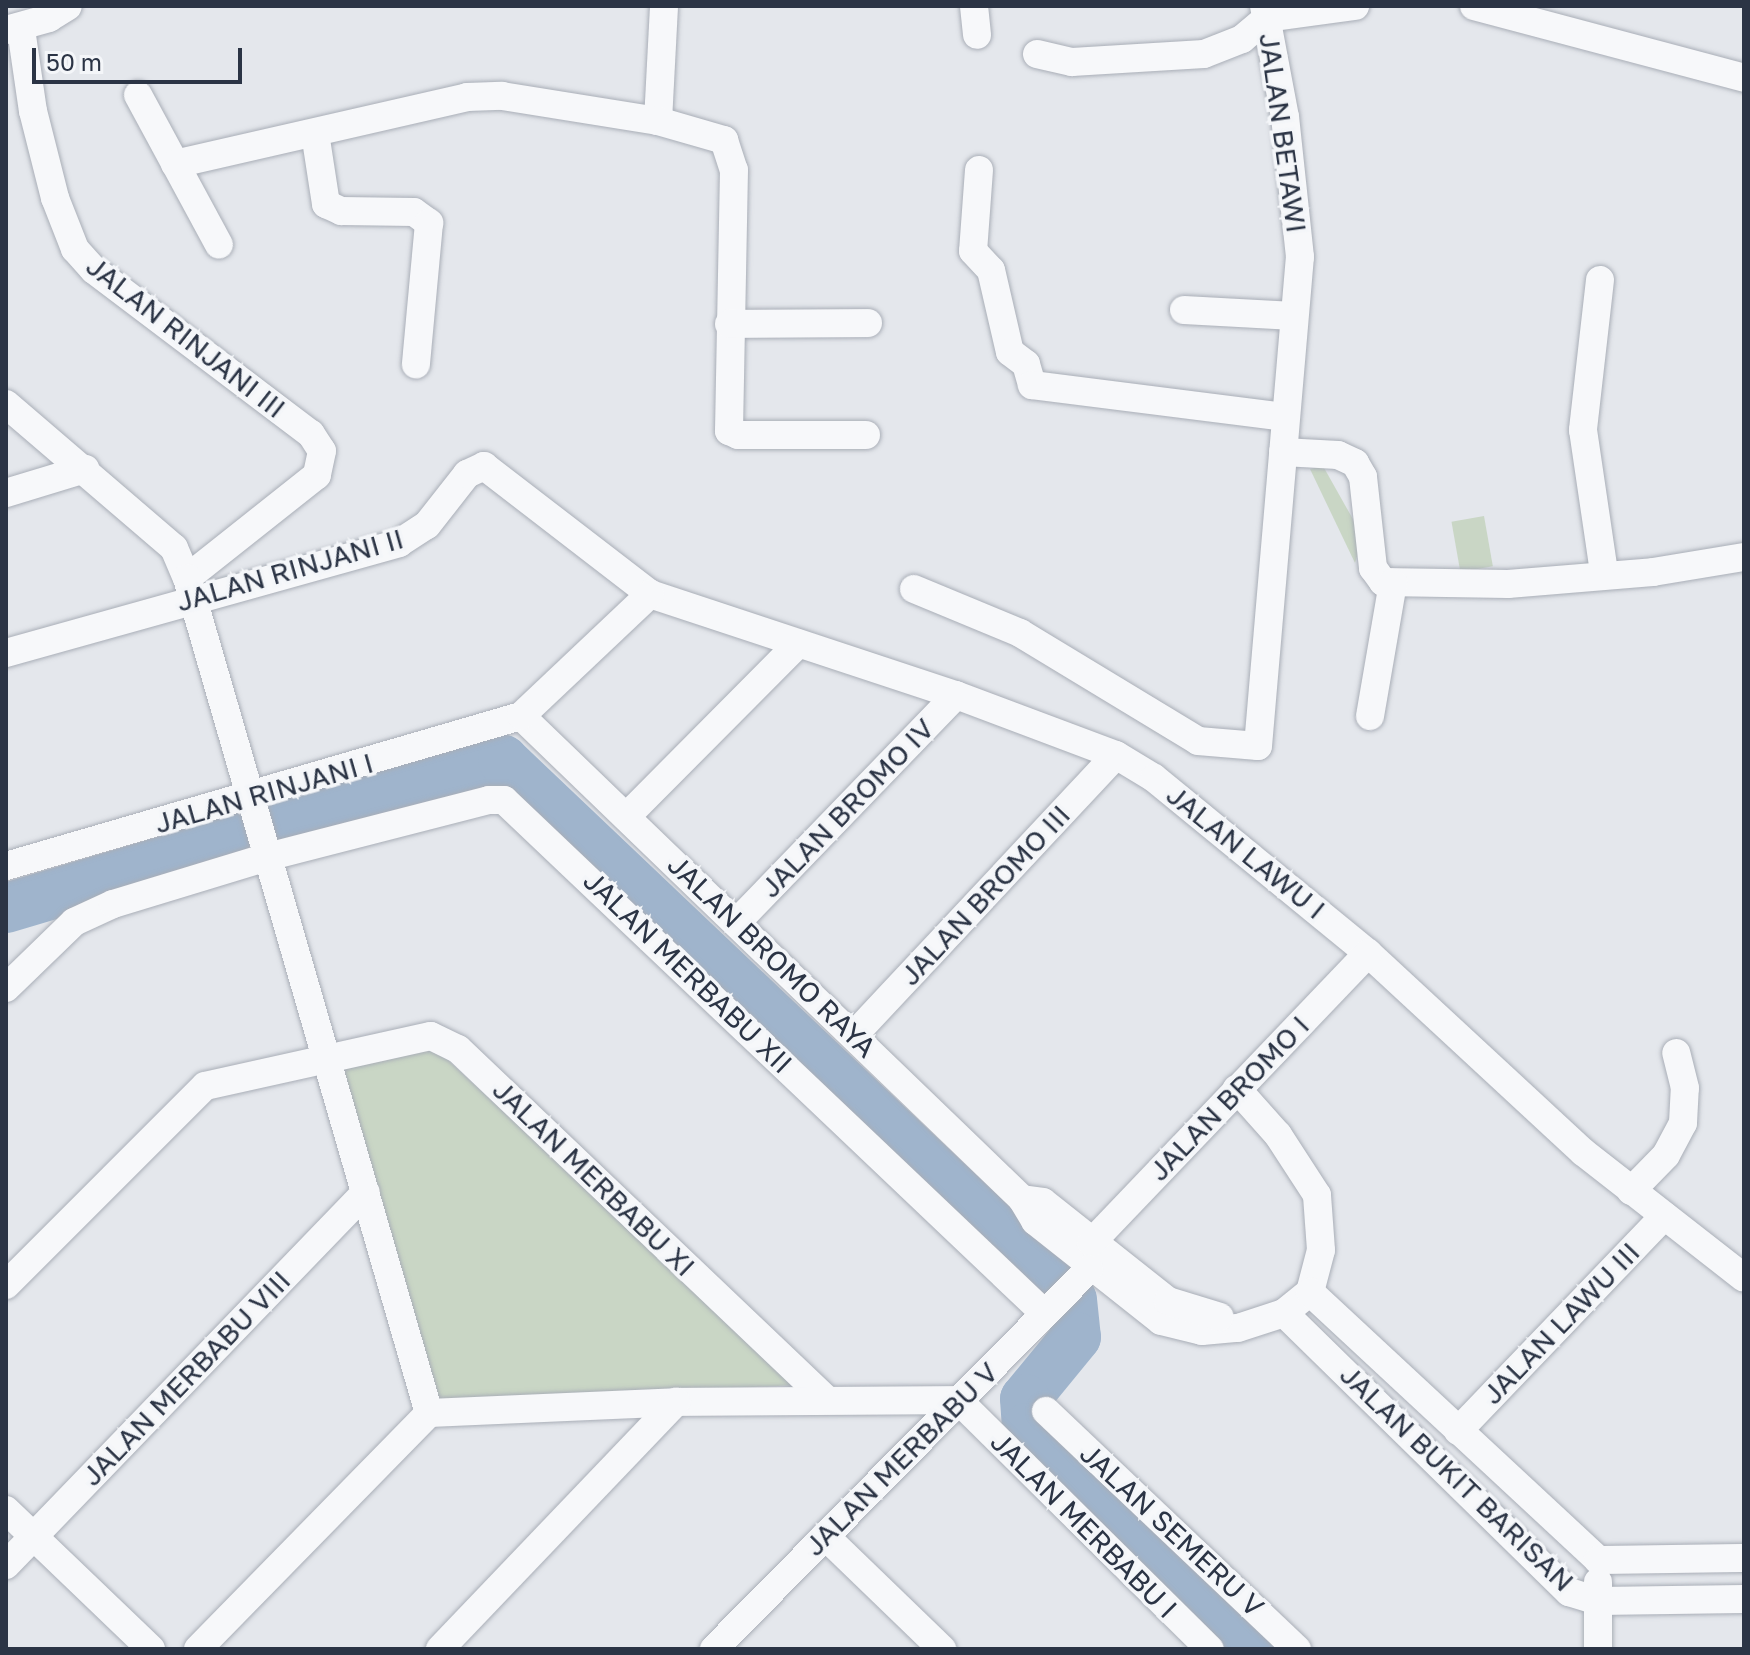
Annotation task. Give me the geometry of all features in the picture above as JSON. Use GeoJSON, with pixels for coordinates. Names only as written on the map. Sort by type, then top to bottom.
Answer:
{"type":"FeatureCollection","features":[{"type":"Feature","properties":{"kind":"street"},"geometry":{"type":"LineString","coordinates":[[14,29],[68,6]]}},
{"type":"Feature","properties":{"kind":"street"},"geometry":{"type":"LineString","coordinates":[[658,121],[664,6]]}},
{"type":"Feature","properties":{"kind":"street"},"geometry":{"type":"LineString","coordinates":[[974,6],[977,35]]}},
{"type":"Feature","properties":{"kind":"street"},"geometry":{"type":"LineString","coordinates":[[1037,54],[1072,62],[1204,54],[1242,39],[1266,12],[1355,6]]}},
{"type":"Feature","properties":{"kind":"street"},"geometry":{"type":"LineString","coordinates":[[1474,6],[1744,78]]}},
{"type":"Feature","properties":{"kind":"street","name":"JALAN BETAWI"},"geometry":{"type":"LineString","coordinates":[[914,589],[1020,633],[1198,741],[1258,746],[1294,316],[1299,219],[1266,12]]}},
{"type":"Feature","properties":{"kind":"street","name":"JALAN RINJANI III"},"geometry":{"type":"LineString","coordinates":[[14,29],[40,140],[75,249],[94,270],[311,434],[322,451],[317,475],[190,588]]}},
{"type":"Feature","properties":{"kind":"street"},"geometry":{"type":"LineString","coordinates":[[138,95],[219,245]]}},
{"type":"Feature","properties":{"kind":"street"},"geometry":{"type":"LineString","coordinates":[[175,164],[467,97],[502,96],[658,121],[724,140],[733,156],[729,431],[738,435],[866,435]]}},
{"type":"Feature","properties":{"kind":"street"},"geometry":{"type":"LineString","coordinates":[[315,133],[326,204],[341,211],[414,212],[429,223],[416,364]]}},
{"type":"Feature","properties":{"kind":"street"},"geometry":{"type":"LineString","coordinates":[[979,170],[973,251],[991,270],[1010,352],[1026,364],[1032,385],[1284,417]]}},
{"type":"Feature","properties":{"kind":"street"},"geometry":{"type":"LineString","coordinates":[[1600,280],[1583,430],[1604,572]]}},
{"type":"Feature","properties":{"kind":"street"},"geometry":{"type":"LineString","coordinates":[[1184,310],[1294,316]]}},
{"type":"Feature","properties":{"kind":"street"},"geometry":{"type":"LineString","coordinates":[[729,324],[868,323]]}},
{"type":"Feature","properties":{"kind":"street"},"geometry":{"type":"LineString","coordinates":[[6,404],[174,548],[190,588],[256,804],[429,1413]]}},
{"type":"Feature","properties":{"kind":"street"},"geometry":{"type":"LineString","coordinates":[[1283,452],[1338,455],[1355,463],[1363,477],[1373,568],[1379,579],[1393,583],[1508,584],[1604,572],[1653,572],[1744,557]]}},
{"type":"Feature","properties":{"kind":"street","name":"JALAN RINJANI II"},"geometry":{"type":"LineString","coordinates":[[6,653],[190,588],[399,543],[427,525],[467,474],[484,466],[650,594]]}},
{"type":"Feature","properties":{"kind":"street"},"geometry":{"type":"LineString","coordinates":[[6,493],[85,469]]}},
{"type":"Feature","properties":{"kind":"street"},"geometry":{"type":"LineString","coordinates":[[1370,716],[1393,583]]}},
{"type":"Feature","properties":{"kind":"street"},"geometry":{"type":"LineString","coordinates":[[521,716],[650,594]]}},
{"type":"Feature","properties":{"kind":"street","name":"JALAN LAWU I"},"geometry":{"type":"LineString","coordinates":[[650,594],[956,695],[1116,755],[1196,809],[1368,953],[1631,1191],[1744,1278]]}},
{"type":"Feature","properties":{"kind":"street"},"geometry":{"type":"LineString","coordinates":[[627,816],[798,644]]}},
{"type":"Feature","properties":{"kind":"street","name":"JALAN BROMO IV"},"geometry":{"type":"LineString","coordinates":[[738,921],[956,695]]}},
{"type":"Feature","properties":{"kind":"street","name":"JALAN RINJANI I"},"geometry":{"type":"LineString","coordinates":[[6,866],[256,804],[521,716]]}},
{"type":"Feature","properties":{"kind":"street","name":"JALAN BROMO RAYA"},"geometry":{"type":"LineString","coordinates":[[521,716],[738,921],[1022,1199],[1043,1202],[1086,1263],[1168,1301],[1271,1318]]}},
{"type":"Feature","properties":{"kind":"street","name":"JALAN BROMO III"},"geometry":{"type":"LineString","coordinates":[[854,1035],[1116,755]]}},
{"type":"Feature","properties":{"kind":"street","name":"JALAN MERBABU XII"},"geometry":{"type":"LineString","coordinates":[[6,988],[74,922],[113,904],[269,850],[489,800],[511,804],[1050,1308]]}},
{"type":"Feature","properties":{"kind":"street","name":"JALAN BROMO I"},"geometry":{"type":"LineString","coordinates":[[1086,1263],[1237,1089],[1368,953]]}},
{"type":"Feature","properties":{"kind":"street","name":"JALAN MERBABU XI"},"geometry":{"type":"LineString","coordinates":[[6,1285],[205,1086],[418,1036],[441,1039],[458,1049],[827,1400]]}},
{"type":"Feature","properties":{"kind":"street"},"geometry":{"type":"LineString","coordinates":[[1631,1191],[1666,1155],[1683,1123],[1685,1088],[1676,1053]]}},
{"type":"Feature","properties":{"kind":"street"},"geometry":{"type":"LineString","coordinates":[[1237,1089],[1278,1135],[1317,1195],[1321,1250],[1310,1292],[1271,1318]]}},
{"type":"Feature","properties":{"kind":"street","name":"JALAN MERBABU VIII"},"geometry":{"type":"LineString","coordinates":[[6,1565],[366,1192]]}},
{"type":"Feature","properties":{"kind":"street","name":"JALAN LAWU III"},"geometry":{"type":"LineString","coordinates":[[1458,1431],[1664,1216]]}},
{"type":"Feature","properties":{"kind":"street","name":"JALAN MERBABU V"},"geometry":{"type":"LineString","coordinates":[[714,1649],[1050,1308],[1086,1263]]}},
{"type":"Feature","properties":{"kind":"street","name":"JALAN BUKIT BARISAN"},"geometry":{"type":"LineString","coordinates":[[1310,1292],[1598,1560],[1744,1558]]}},
{"type":"Feature","properties":{"kind":"street","name":"JALAN BUKIT BARISAN"},"geometry":{"type":"LineString","coordinates":[[1271,1318],[1569,1592],[1598,1601],[1744,1599]]}},
{"type":"Feature","properties":{"kind":"street"},"geometry":{"type":"LineString","coordinates":[[198,1649],[429,1413],[676,1402],[958,1400]]}},
{"type":"Feature","properties":{"kind":"street","name":"JALAN MERBABU I"},"geometry":{"type":"LineString","coordinates":[[958,1400],[1210,1649]]}},
{"type":"Feature","properties":{"kind":"street"},"geometry":{"type":"LineString","coordinates":[[440,1649],[676,1402]]}},
{"type":"Feature","properties":{"kind":"street","name":"JALAN SEMERU V"},"geometry":{"type":"LineString","coordinates":[[1046,1411],[1297,1649]]}},
{"type":"Feature","properties":{"kind":"street"},"geometry":{"type":"LineString","coordinates":[[6,1510],[151,1649]]}},
{"type":"Feature","properties":{"kind":"street"},"geometry":{"type":"LineString","coordinates":[[825,1536],[942,1649]]}},
{"type":"Feature","properties":{"kind":"street"},"geometry":{"type":"LineString","coordinates":[[1598,1560],[1598,1649]]}},
{"type":"Feature","properties":{"kind":"green space"},"geometry":{"type":"Polygon","coordinates":[[[1323,466],[1363,537],[1355,563],[1310,469],[1323,466]]]}},
{"type":"Feature","properties":{"kind":"green space"},"geometry":{"type":"Polygon","coordinates":[[[1484,516],[1493,566],[1460,572],[1452,522],[1484,516]]]}},
{"type":"Feature","properties":{"kind":"green space"},"geometry":{"type":"Polygon","coordinates":[[[435,1048],[797,1385],[439,1402],[342,1066],[435,1048]]]}},
{"type":"Feature","properties":{"kind":"waterway"},"geometry":{"type":"LineString","coordinates":[[6,908],[503,760],[1072,1300],[1076,1337],[1025,1399],[1027,1428],[1253,1649]]}}]}
